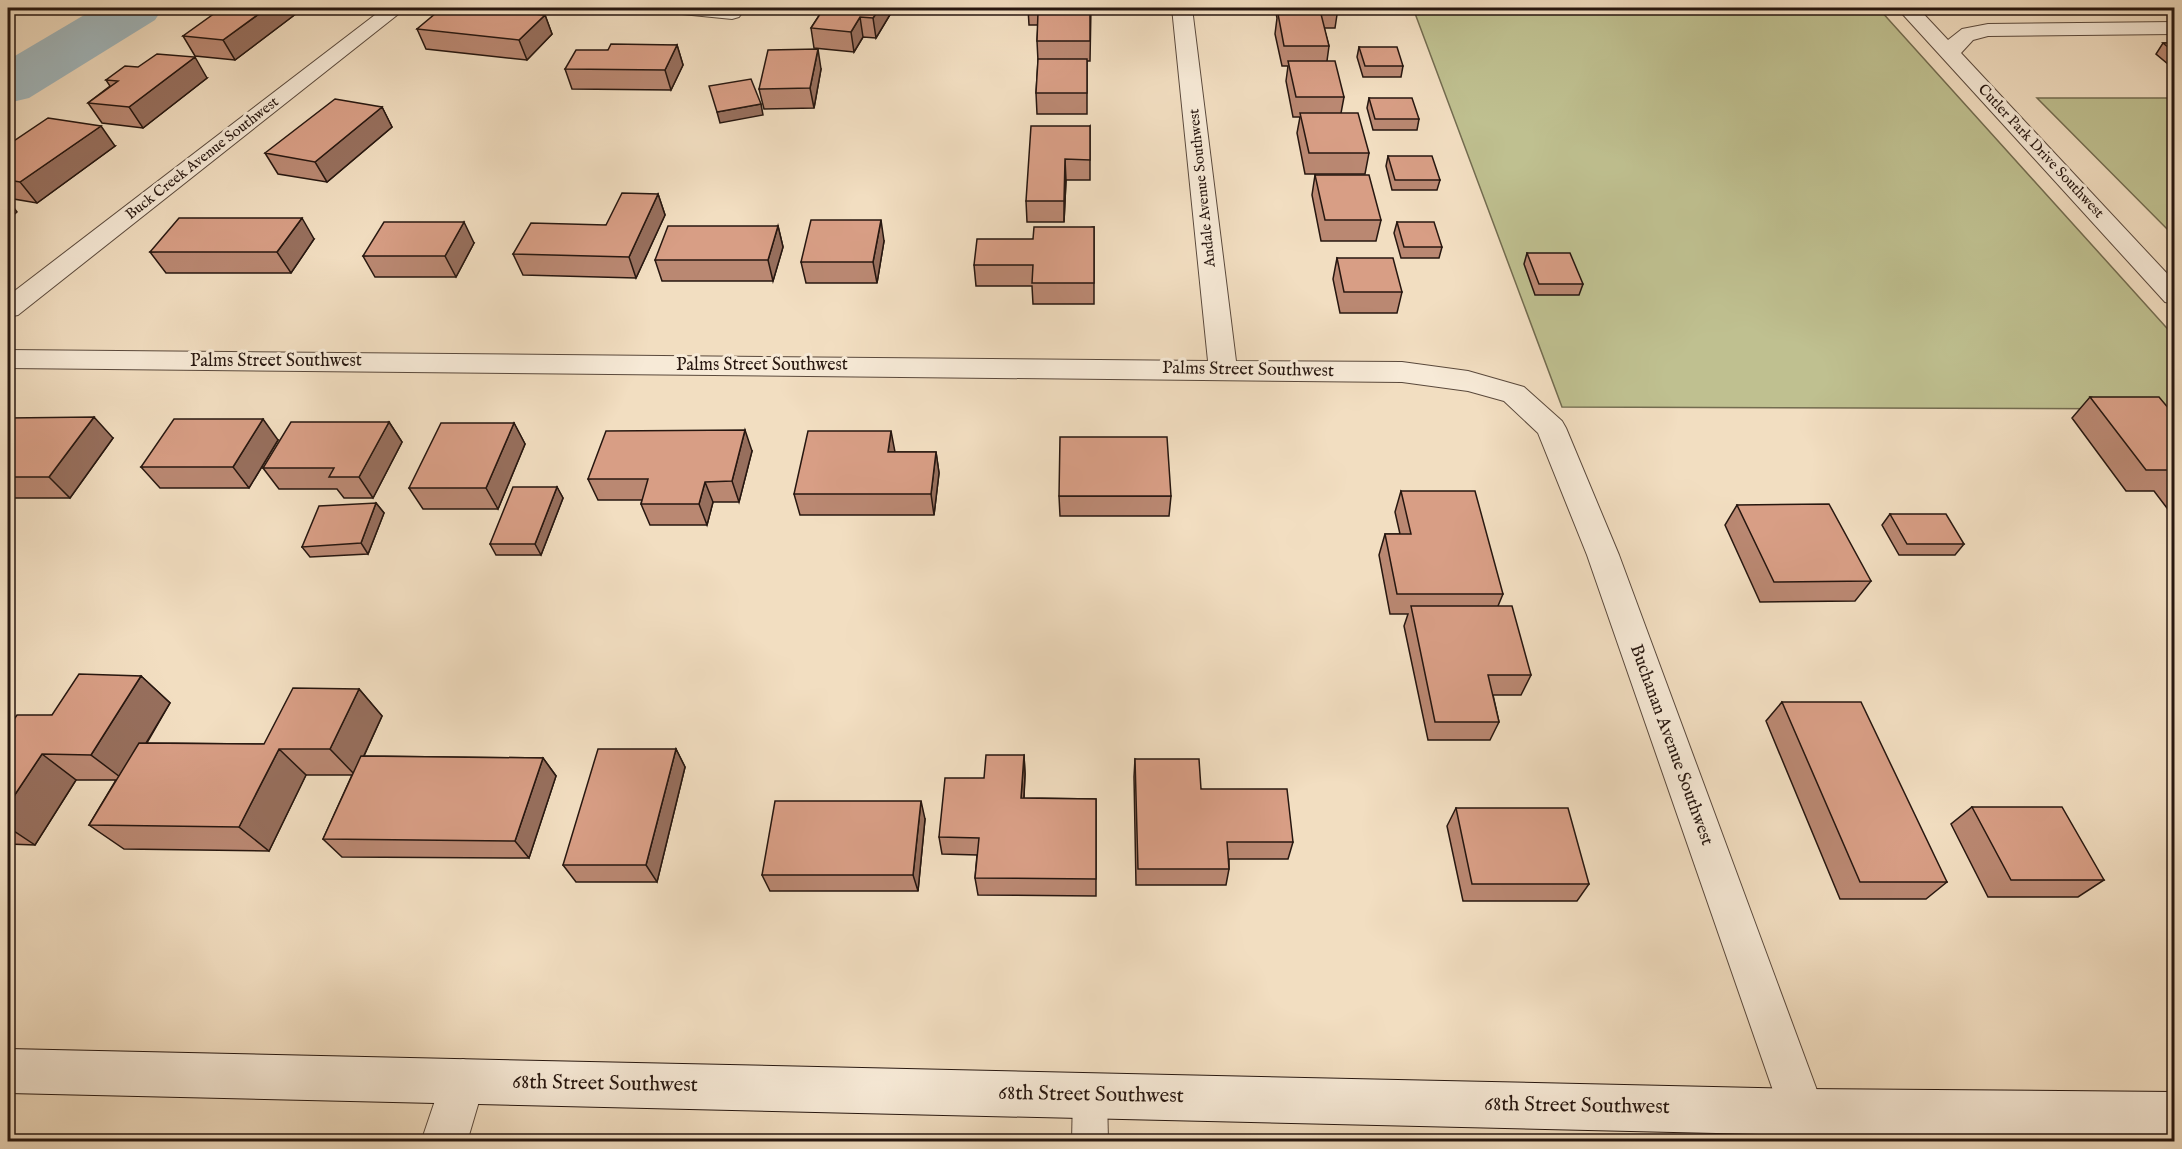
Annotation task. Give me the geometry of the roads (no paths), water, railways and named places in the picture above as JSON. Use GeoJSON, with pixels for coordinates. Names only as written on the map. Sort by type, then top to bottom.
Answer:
{"type":"FeatureCollection","features":[{"type":"Feature","properties":{"kind":"street","name":"Buck Creek Avenue Southwest"},"geometry":{"type":"LineString","coordinates":[[8,309],[396,8]]}},
{"type":"Feature","properties":{"kind":"street"},"geometry":{"type":"LineString","coordinates":[[682,8],[732,13]]}},
{"type":"Feature","properties":{"kind":"street","name":"Andale Avenue Southwest"},"geometry":{"type":"LineString","coordinates":[[1182,8],[1222,369]]}},
{"type":"Feature","properties":{"kind":"street","name":"Cutler Park Drive Southwest"},"geometry":{"type":"LineString","coordinates":[[1907,8],[2175,296]]}},
{"type":"Feature","properties":{"kind":"street"},"geometry":{"type":"LineString","coordinates":[[1950,53],[1959,38],[1988,30],[2175,28]]}},
{"type":"Feature","properties":{"kind":"street","name":"Palms Street Southwest"},"geometry":{"type":"LineString","coordinates":[[8,359],[1402,372],[1468,381],[1514,394]]}},
{"type":"Feature","properties":{"kind":"street","name":"Buchanan Avenue Southwest"},"geometry":{"type":"LineString","coordinates":[[1514,394],[1551,428],[1603,555],[1802,1112]]}},
{"type":"Feature","properties":{"kind":"street","name":"68th Street Southwest"},"geometry":{"type":"LineString","coordinates":[[8,1071],[1802,1112],[2175,1115]]}},
{"type":"Feature","properties":{"kind":"street"},"geometry":{"type":"LineString","coordinates":[[444,1142],[463,1081]]}},
{"type":"Feature","properties":{"kind":"lane"},"geometry":{"type":"LineString","coordinates":[[1090,1095],[1090,1142]]}},
{"type":"Feature","properties":{"kind":"waterway"},"geometry":{"type":"LineString","coordinates":[[8,85],[135,8]]}}]}
